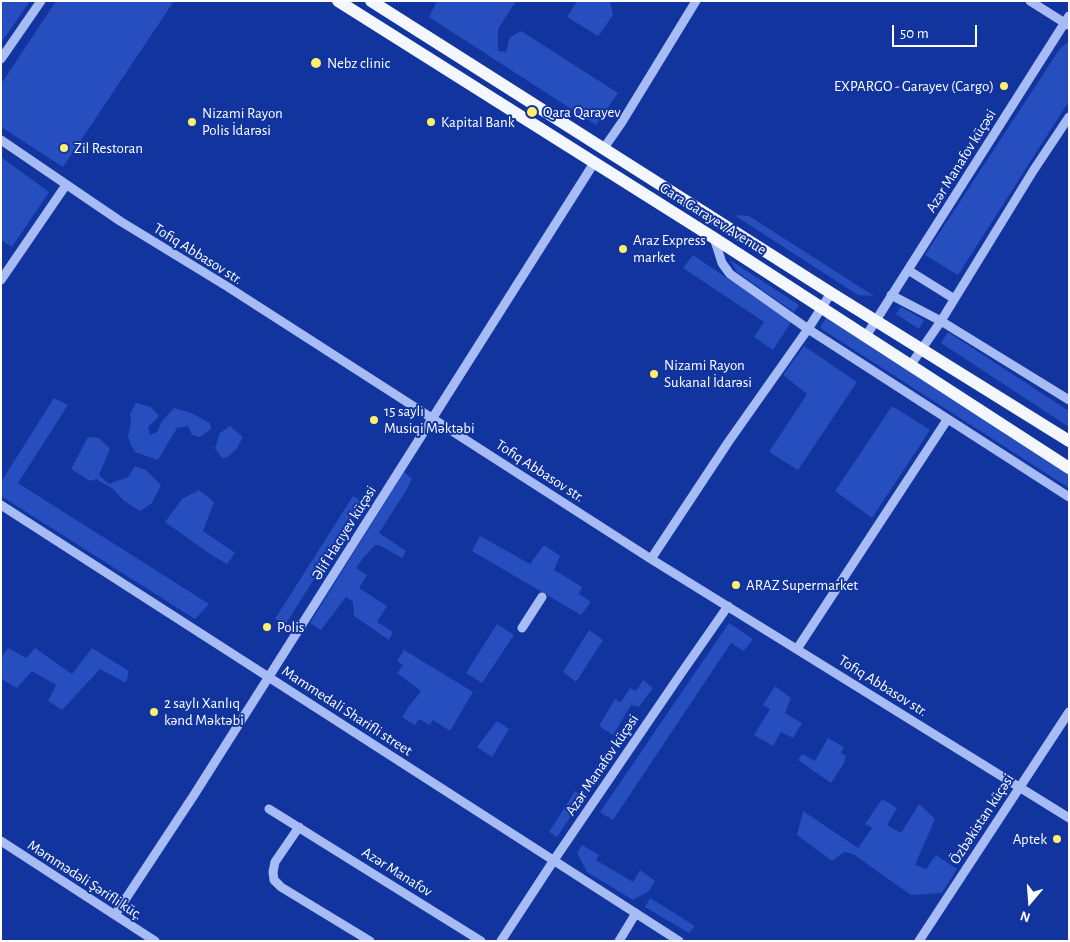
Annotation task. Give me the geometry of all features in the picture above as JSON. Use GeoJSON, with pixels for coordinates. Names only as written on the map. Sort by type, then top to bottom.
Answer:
{"type":"FeatureCollection","features":[{"type":"Feature","properties":{"kind":"main road","name":"Gara Garayev Avenue"},"geometry":{"type":"LineString","coordinates":[[338,1],[714,238],[1069,468]]}},
{"type":"Feature","properties":{"kind":"main road","name":"Gara Garayev Avenue"},"geometry":{"type":"LineString","coordinates":[[371,1],[1069,441]]}},
{"type":"Feature","properties":{"kind":"street"},"geometry":{"type":"LineString","coordinates":[[1,59],[41,1]]}},
{"type":"Feature","properties":{"kind":"street"},"geometry":{"type":"LineString","coordinates":[[604,148],[696,1]]}},
{"type":"Feature","properties":{"kind":"street"},"geometry":{"type":"LineString","coordinates":[[1030,1],[1067,22]]}},
{"type":"Feature","properties":{"kind":"street","name":"Azər Manafov küçəsi"},"geometry":{"type":"LineString","coordinates":[[866,336],[1067,22]]}},
{"type":"Feature","properties":{"kind":"street"},"geometry":{"type":"LineString","coordinates":[[910,366],[941,321],[1033,171],[1069,117]]}},
{"type":"Feature","properties":{"kind":"street","name":"Tofiq Abbasov str."},"geometry":{"type":"LineString","coordinates":[[1,140],[127,226],[228,288],[651,559],[1069,818]]}},
{"type":"Feature","properties":{"kind":"street","name":"Əlif Hacıyev küçəsi"},"geometry":{"type":"LineString","coordinates":[[115,915],[269,677],[594,163]]}},
{"type":"Feature","properties":{"kind":"street"},"geometry":{"type":"LineString","coordinates":[[1,280],[66,185]]}},
{"type":"Feature","properties":{"kind":"street"},"geometry":{"type":"LineString","coordinates":[[714,238],[722,263],[730,274],[808,329],[1069,497]]}},
{"type":"Feature","properties":{"kind":"street"},"geometry":{"type":"LineString","coordinates":[[908,270],[954,298]]}},
{"type":"Feature","properties":{"kind":"street"},"geometry":{"type":"LineString","coordinates":[[651,559],[729,441],[832,293]]}},
{"type":"Feature","properties":{"kind":"street"},"geometry":{"type":"LineString","coordinates":[[891,296],[941,321],[1069,400]]}},
{"type":"Feature","properties":{"kind":"street"},"geometry":{"type":"LineString","coordinates":[[797,649],[948,420]]}},
{"type":"Feature","properties":{"kind":"street","name":"Mammedali Sharifli street"},"geometry":{"type":"LineString","coordinates":[[1,505],[679,941]]}},
{"type":"Feature","properties":{"kind":"street"},"geometry":{"type":"LineString","coordinates":[[522,628],[542,598]]}},
{"type":"Feature","properties":{"kind":"street","name":"Azər Manafov küçəsi"},"geometry":{"type":"LineString","coordinates":[[501,941],[554,860],[728,606]]}},
{"type":"Feature","properties":{"kind":"street","name":"Özbəkistan küçəsi"},"geometry":{"type":"LineString","coordinates":[[919,941],[1069,712]]}},
{"type":"Feature","properties":{"kind":"street","name":"Azər Manafov"},"geometry":{"type":"LineString","coordinates":[[269,809],[481,941]]}},
{"type":"Feature","properties":{"kind":"street"},"geometry":{"type":"LineString","coordinates":[[299,827],[275,862],[272,872],[274,880],[281,887],[370,941]]}},
{"type":"Feature","properties":{"kind":"street","name":"Məmmədəli Şərifli küç."},"geometry":{"type":"LineString","coordinates":[[1,841],[155,941]]}},
{"type":"Feature","properties":{"kind":"street"},"geometry":{"type":"LineString","coordinates":[[619,941],[636,913]]}},
{"type":"Feature","properties":{"kind":"shaded area"},"geometry":{"type":"Polygon","coordinates":[[[3,1],[30,1],[1,43],[1,3],[3,1]]]}},
{"type":"Feature","properties":{"kind":"shaded area"},"geometry":{"type":"Polygon","coordinates":[[[56,1],[174,1],[63,167],[1,127],[1,84],[56,1]]]}},
{"type":"Feature","properties":{"kind":"shaded area"},"geometry":{"type":"Polygon","coordinates":[[[437,1],[516,1],[498,29],[498,51],[506,52],[510,37],[521,31],[618,93],[596,125],[429,17],[437,1]]]}},
{"type":"Feature","properties":{"kind":"shaded area"},"geometry":{"type":"Polygon","coordinates":[[[577,1],[610,1],[613,15],[598,36],[567,17],[577,1]]]}},
{"type":"Feature","properties":{"kind":"shaded area"},"geometry":{"type":"Polygon","coordinates":[[[1069,42],[1069,101],[958,275],[925,255],[1059,50],[1069,42]]]}},
{"type":"Feature","properties":{"kind":"shaded area"},"geometry":{"type":"Polygon","coordinates":[[[1,157],[49,192],[12,247],[1,240],[1,157]]]}},
{"type":"Feature","properties":{"kind":"shaded area"},"geometry":{"type":"Polygon","coordinates":[[[734,215],[749,216],[874,296],[858,295],[734,215]]]}},
{"type":"Feature","properties":{"kind":"shaded area"},"geometry":{"type":"Polygon","coordinates":[[[693,255],[791,322],[773,350],[754,337],[764,322],[683,268],[693,255]]]}},
{"type":"Feature","properties":{"kind":"shaded area"},"geometry":{"type":"Polygon","coordinates":[[[730,260],[799,305],[794,312],[737,272],[730,260]]]}},
{"type":"Feature","properties":{"kind":"shaded area"},"geometry":{"type":"Polygon","coordinates":[[[901,307],[924,320],[919,329],[896,314],[901,307]]]}},
{"type":"Feature","properties":{"kind":"shaded area"},"geometry":{"type":"Polygon","coordinates":[[[828,315],[1069,470],[1069,488],[820,328],[828,315]]]}},
{"type":"Feature","properties":{"kind":"shaded area"},"geometry":{"type":"Polygon","coordinates":[[[948,332],[1069,411],[1069,427],[941,343],[948,332]]]}},
{"type":"Feature","properties":{"kind":"shaded area"},"geometry":{"type":"Polygon","coordinates":[[[804,346],[857,382],[798,470],[769,452],[807,394],[783,375],[804,346]]]}},
{"type":"Feature","properties":{"kind":"shaded area"},"geometry":{"type":"Polygon","coordinates":[[[54,398],[68,405],[18,483],[209,604],[195,619],[1,496],[1,482],[54,398]]]}},
{"type":"Feature","properties":{"kind":"shaded area"},"geometry":{"type":"Polygon","coordinates":[[[136,403],[151,407],[159,416],[148,427],[150,435],[157,432],[162,421],[174,408],[191,413],[210,423],[211,429],[200,437],[192,435],[188,426],[177,428],[158,460],[135,452],[130,443],[128,436],[131,423],[130,414],[136,403]]]}},
{"type":"Feature","properties":{"kind":"shaded area"},"geometry":{"type":"Polygon","coordinates":[[[892,406],[930,430],[872,518],[835,491],[892,406]]]}},
{"type":"Feature","properties":{"kind":"shaded area"},"geometry":{"type":"Polygon","coordinates":[[[230,426],[243,437],[237,448],[228,457],[222,458],[215,448],[220,433],[230,426]]]}},
{"type":"Feature","properties":{"kind":"shaded area"},"geometry":{"type":"Polygon","coordinates":[[[88,437],[99,438],[110,449],[99,475],[109,484],[128,477],[135,466],[146,470],[161,485],[152,503],[140,511],[124,501],[113,489],[96,479],[90,481],[71,469],[88,437]]]}},
{"type":"Feature","properties":{"kind":"shaded area"},"geometry":{"type":"Polygon","coordinates":[[[404,472],[412,479],[379,533],[406,551],[402,558],[379,545],[375,545],[356,568],[367,575],[359,588],[387,606],[377,622],[393,632],[389,640],[354,616],[353,602],[346,597],[321,630],[310,623],[404,472]]]}},
{"type":"Feature","properties":{"kind":"shaded area"},"geometry":{"type":"Polygon","coordinates":[[[199,490],[214,502],[203,531],[235,553],[227,564],[165,522],[182,499],[199,490]]]}},
{"type":"Feature","properties":{"kind":"shaded area"},"geometry":{"type":"Polygon","coordinates":[[[353,496],[363,502],[285,625],[275,619],[353,496]]]}},
{"type":"Feature","properties":{"kind":"shaded area"},"geometry":{"type":"Polygon","coordinates":[[[480,536],[530,564],[543,546],[546,546],[560,556],[554,570],[582,587],[579,594],[591,602],[581,615],[472,551],[480,536]]]}},
{"type":"Feature","properties":{"kind":"shaded area"},"geometry":{"type":"Polygon","coordinates":[[[729,623],[753,639],[744,651],[731,643],[613,820],[600,812],[729,623]]]}},
{"type":"Feature","properties":{"kind":"shaded area"},"geometry":{"type":"Polygon","coordinates":[[[497,624],[514,635],[482,683],[466,673],[497,624]]]}},
{"type":"Feature","properties":{"kind":"shaded area"},"geometry":{"type":"Polygon","coordinates":[[[589,630],[603,640],[576,682],[563,672],[589,630]]]}},
{"type":"Feature","properties":{"kind":"shaded area"},"geometry":{"type":"Polygon","coordinates":[[[8,648],[26,658],[35,648],[72,674],[92,648],[129,671],[126,683],[100,669],[62,710],[48,701],[56,685],[32,671],[17,688],[1,679],[1,658],[8,648]]]}},
{"type":"Feature","properties":{"kind":"shaded area"},"geometry":{"type":"Polygon","coordinates":[[[404,650],[473,692],[450,731],[433,720],[430,725],[419,719],[415,725],[402,717],[421,691],[397,673],[403,665],[397,661],[404,650]]]}},
{"type":"Feature","properties":{"kind":"shaded area"},"geometry":{"type":"Polygon","coordinates":[[[643,680],[653,688],[639,707],[631,705],[613,735],[599,726],[615,699],[621,702],[630,688],[636,691],[643,680]]]}},
{"type":"Feature","properties":{"kind":"shaded area"},"geometry":{"type":"Polygon","coordinates":[[[775,686],[791,698],[785,713],[802,723],[793,738],[781,732],[773,746],[754,735],[770,709],[763,705],[775,686]]]}},
{"type":"Feature","properties":{"kind":"shaded area"},"geometry":{"type":"Polygon","coordinates":[[[497,721],[509,729],[492,757],[477,747],[497,721]]]}},
{"type":"Feature","properties":{"kind":"shaded area"},"geometry":{"type":"Polygon","coordinates":[[[828,738],[844,747],[841,753],[846,756],[844,763],[831,783],[798,760],[802,754],[815,761],[828,738]]]}},
{"type":"Feature","properties":{"kind":"shaded area"},"geometry":{"type":"Polygon","coordinates":[[[575,791],[583,798],[557,837],[549,832],[575,791]]]}},
{"type":"Feature","properties":{"kind":"shaded area"},"geometry":{"type":"Polygon","coordinates":[[[882,799],[897,808],[887,825],[901,833],[919,804],[935,819],[915,865],[926,869],[936,855],[957,869],[942,893],[911,895],[853,854],[844,852],[832,861],[797,835],[803,811],[858,848],[872,828],[865,824],[882,799]]]}},
{"type":"Feature","properties":{"kind":"shaded area"},"geometry":{"type":"Polygon","coordinates":[[[582,845],[599,855],[596,860],[633,882],[640,870],[655,881],[649,891],[633,900],[587,872],[577,853],[582,845]]]}},
{"type":"Feature","properties":{"kind":"shaded area"},"geometry":{"type":"Polygon","coordinates":[[[650,898],[695,926],[689,933],[645,907],[650,898]]]}},
{"type":"Feature","properties":{"kind":"place","name":"Nebz clinic"},"geometry":{"type":"Point","coordinates":[316,63]}},
{"type":"Feature","properties":{"kind":"place","name":"EXPARGO - Garayev (Cargo)"},"geometry":{"type":"Point","coordinates":[1004,86]}},
{"type":"Feature","properties":{"kind":"place","name":"Qara Qarayev"},"geometry":{"type":"Point","coordinates":[532,112]}},
{"type":"Feature","properties":{"kind":"place","name":"Nizami Rayon Polis İdarəsi"},"geometry":{"type":"Point","coordinates":[192,122]}},
{"type":"Feature","properties":{"kind":"place","name":"Kapital Bank"},"geometry":{"type":"Point","coordinates":[431,122]}},
{"type":"Feature","properties":{"kind":"place","name":"Zil Restoran"},"geometry":{"type":"Point","coordinates":[64,148]}},
{"type":"Feature","properties":{"kind":"place","name":"Araz Express market"},"geometry":{"type":"Point","coordinates":[623,249]}},
{"type":"Feature","properties":{"kind":"place","name":"Nizami Rayon Sukanal İdarəsi"},"geometry":{"type":"Point","coordinates":[654,374]}},
{"type":"Feature","properties":{"kind":"place","name":"15 saylı Musiqi Məktəbi"},"geometry":{"type":"Point","coordinates":[374,420]}},
{"type":"Feature","properties":{"kind":"place","name":"ARAZ Supermarket"},"geometry":{"type":"Point","coordinates":[736,585]}},
{"type":"Feature","properties":{"kind":"place","name":"Polis"},"geometry":{"type":"Point","coordinates":[267,627]}},
{"type":"Feature","properties":{"kind":"place","name":"2 saylı Xanlıq kənd Məktəbi"},"geometry":{"type":"Point","coordinates":[154,712]}},
{"type":"Feature","properties":{"kind":"place","name":"Aptek"},"geometry":{"type":"Point","coordinates":[1057,839]}}]}
